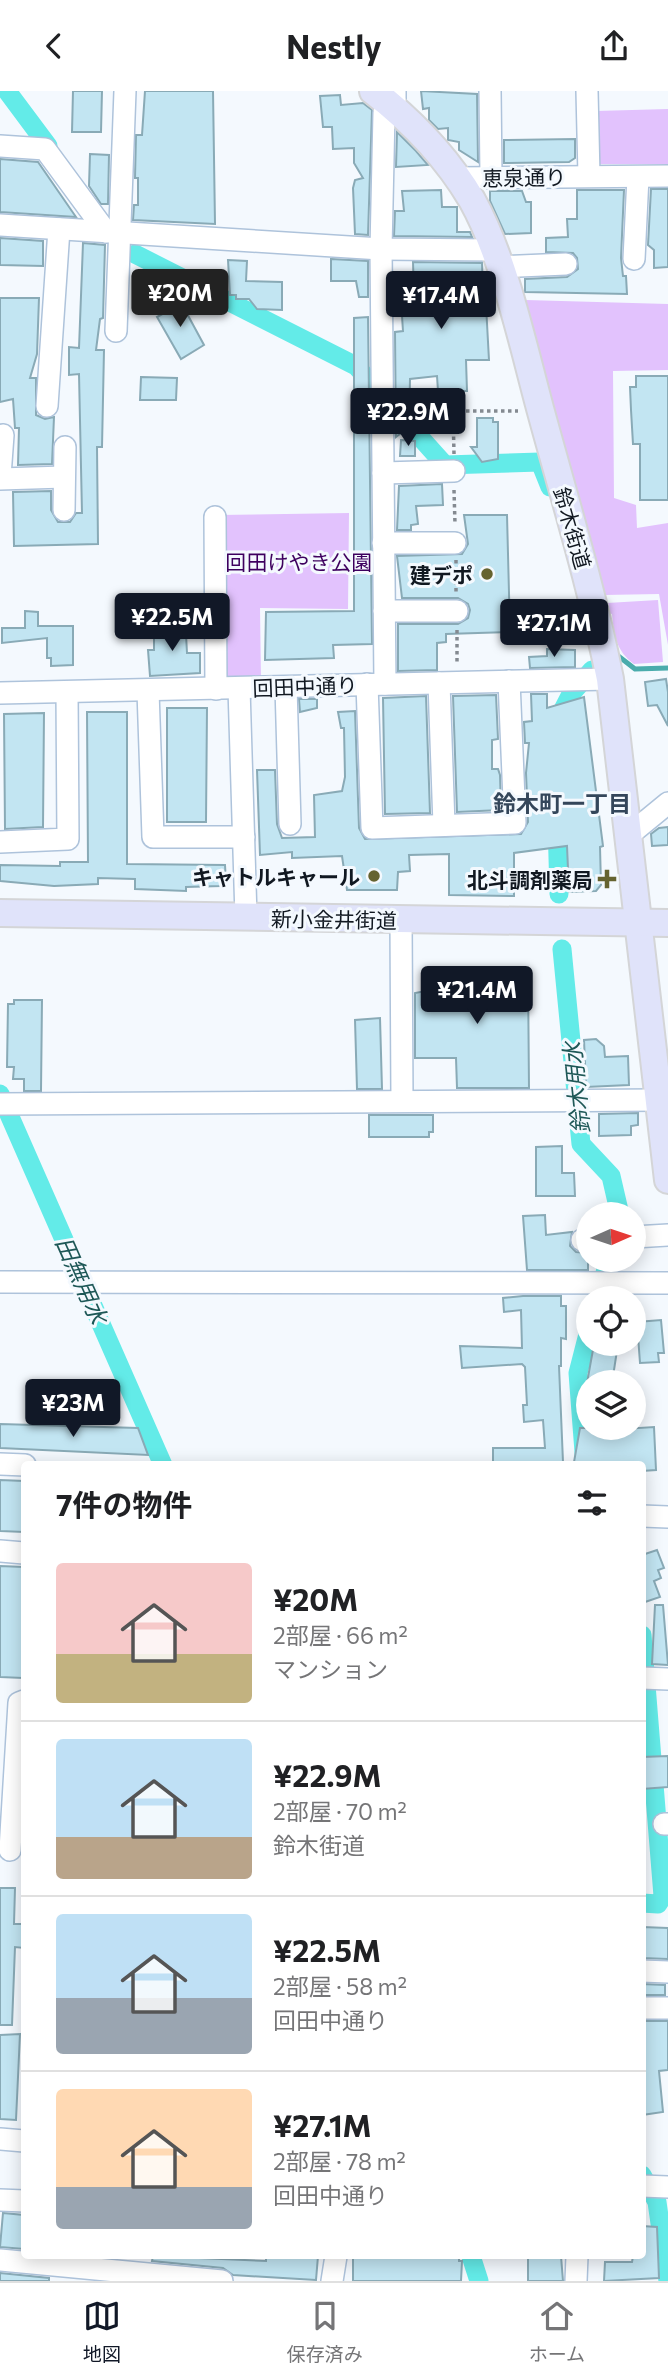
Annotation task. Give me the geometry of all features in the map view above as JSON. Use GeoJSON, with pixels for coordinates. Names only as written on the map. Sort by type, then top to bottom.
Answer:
{"type":"FeatureCollection","features":[{"type":"Feature","properties":{"kind":"main road","name":"鈴木街道"},"geometry":{"type":"LineString","coordinates":[[373,91],[395,100],[444,156],[472,200],[496,259],[598,620],[592,680],[629,835],[668,1180]]}},
{"type":"Feature","properties":{"kind":"main road","name":"新小金井街道"},"geometry":{"type":"LineString","coordinates":[[0,913],[668,923]]}},
{"type":"Feature","properties":{"kind":"street"},"geometry":{"type":"LineString","coordinates":[[121,320],[112,233],[125,91]]}},
{"type":"Feature","properties":{"kind":"street"},"geometry":{"type":"LineString","coordinates":[[490,91],[491,176]]}},
{"type":"Feature","properties":{"kind":"street","name":"恵泉通り"},"geometry":{"type":"LineString","coordinates":[[458,178],[589,176],[587,91]]}},
{"type":"Feature","properties":{"kind":"street"},"geometry":{"type":"LineString","coordinates":[[395,100],[384,113],[381,249],[384,611],[376,684],[372,828],[515,823],[509,681]]}},
{"type":"Feature","properties":{"kind":"street"},"geometry":{"type":"LineString","coordinates":[[0,146],[45,149],[112,233]]}},
{"type":"Feature","properties":{"kind":"street"},"geometry":{"type":"LineString","coordinates":[[589,176],[668,176]]}},
{"type":"Feature","properties":{"kind":"street"},"geometry":{"type":"LineString","coordinates":[[634,259],[638,177]]}},
{"type":"Feature","properties":{"kind":"street"},"geometry":{"type":"LineString","coordinates":[[0,225],[381,249],[566,264]]}},
{"type":"Feature","properties":{"kind":"street"},"geometry":{"type":"LineString","coordinates":[[47,406],[58,229]]}},
{"type":"Feature","properties":{"kind":"street"},"geometry":{"type":"LineString","coordinates":[[3,435],[0,478],[64,477]]}},
{"type":"Feature","properties":{"kind":"street"},"geometry":{"type":"LineString","coordinates":[[64,510],[65,447]]}},
{"type":"Feature","properties":{"kind":"street"},"geometry":{"type":"LineString","coordinates":[[383,473],[454,467]]}},
{"type":"Feature","properties":{"kind":"street"},"geometry":{"type":"LineString","coordinates":[[215,517],[216,689]]}},
{"type":"Feature","properties":{"kind":"street"},"geometry":{"type":"LineString","coordinates":[[383,543],[455,543]]}},
{"type":"Feature","properties":{"kind":"street"},"geometry":{"type":"LineString","coordinates":[[384,611],[457,611]]}},
{"type":"Feature","properties":{"kind":"street","name":"回田中通り"},"geometry":{"type":"LineString","coordinates":[[0,694],[592,680]]}},
{"type":"Feature","properties":{"kind":"street"},"geometry":{"type":"LineString","coordinates":[[444,825],[448,683]]}},
{"type":"Feature","properties":{"kind":"street"},"geometry":{"type":"LineString","coordinates":[[286,687],[290,824]]}},
{"type":"Feature","properties":{"kind":"street"},"geometry":{"type":"LineString","coordinates":[[239,688],[246,917]]}},
{"type":"Feature","properties":{"kind":"street"},"geometry":{"type":"LineString","coordinates":[[148,691],[153,837],[244,837]]}},
{"type":"Feature","properties":{"kind":"street"},"geometry":{"type":"LineString","coordinates":[[0,842],[68,839],[67,692]]}},
{"type":"Feature","properties":{"kind":"street"},"geometry":{"type":"LineString","coordinates":[[629,835],[668,803]]}},
{"type":"Feature","properties":{"kind":"street"},"geometry":{"type":"LineString","coordinates":[[401,920],[402,1101]]}},
{"type":"Feature","properties":{"kind":"street"},"geometry":{"type":"LineString","coordinates":[[5,1104],[659,1100]]}},
{"type":"Feature","properties":{"kind":"street"},"geometry":{"type":"LineString","coordinates":[[646,1236],[668,1235]]}},
{"type":"Feature","properties":{"kind":"street"},"geometry":{"type":"LineString","coordinates":[[0,1282],[601,1285],[668,1283]]}},
{"type":"Feature","properties":{"kind":"street"},"geometry":{"type":"LineString","coordinates":[[0,1464],[21,1465]]}},
{"type":"Feature","properties":{"kind":"street"},"geometry":{"type":"LineString","coordinates":[[646,1516],[668,1517]]}},
{"type":"Feature","properties":{"kind":"street"},"geometry":{"type":"LineString","coordinates":[[0,1551],[21,1553]]}},
{"type":"Feature","properties":{"kind":"street"},"geometry":{"type":"LineString","coordinates":[[10,1850],[21,1702]]}},
{"type":"Feature","properties":{"kind":"street"},"geometry":{"type":"LineString","coordinates":[[646,1971],[668,1972]]}},
{"type":"Feature","properties":{"kind":"street"},"geometry":{"type":"LineString","coordinates":[[646,2008],[668,2008]]}},
{"type":"Feature","properties":{"kind":"street"},"geometry":{"type":"LineString","coordinates":[[0,2139],[21,2141]]}},
{"type":"Feature","properties":{"kind":"street"},"geometry":{"type":"LineString","coordinates":[[0,2200],[21,2201]]}},
{"type":"Feature","properties":{"kind":"street"},"geometry":{"type":"LineString","coordinates":[[332,2281],[336,2259]]}},
{"type":"Feature","properties":{"kind":"street"},"geometry":{"type":"LineString","coordinates":[[576,2281],[577,2259]]}},
{"type":"Feature","properties":{"kind":"street"},"geometry":{"type":"LineString","coordinates":[[0,2260],[222,2281]]}},
{"type":"Feature","properties":{"kind":"path"},"geometry":{"type":"LineString","coordinates":[[448,683],[457,611],[453,397]]}},
{"type":"Feature","properties":{"kind":"path"},"geometry":{"type":"LineString","coordinates":[[453,411],[541,411]]}},
{"type":"Feature","properties":{"kind":"green space"},"geometry":{"type":"Polygon","coordinates":[[[668,109],[668,164],[598,164],[596,111],[668,109]]]}},
{"type":"Feature","properties":{"kind":"green space"},"geometry":{"type":"Polygon","coordinates":[[[526,300],[668,304],[668,370],[613,371],[614,498],[636,505],[637,528],[668,523],[668,645],[659,594],[604,595],[526,300]]]}},
{"type":"Feature","properties":{"kind":"green space","name":"回田けやき公園"},"geometry":{"type":"Polygon","coordinates":[[[349,513],[348,609],[260,608],[261,681],[222,680],[218,515],[349,513]]]}},
{"type":"Feature","properties":{"kind":"green space"},"geometry":{"type":"Polygon","coordinates":[[[658,600],[663,662],[634,664],[620,648],[615,636],[612,614],[607,613],[607,603],[658,600]]]}},
{"type":"Feature","properties":{"kind":"building"},"geometry":{"type":"Polygon","coordinates":[[[73,91],[102,91],[101,132],[72,132],[73,91]]]}},
{"type":"Feature","properties":{"kind":"building"},"geometry":{"type":"Polygon","coordinates":[[[145,91],[213,91],[215,224],[133,220],[134,205],[138,205],[138,178],[135,178],[136,135],[142,135],[145,91]]]}},
{"type":"Feature","properties":{"kind":"building"},"geometry":{"type":"Polygon","coordinates":[[[421,91],[477,94],[478,162],[459,150],[459,142],[448,140],[448,128],[438,129],[429,120],[429,108],[423,109],[421,91]]]}},
{"type":"Feature","properties":{"kind":"building"},"geometry":{"type":"Polygon","coordinates":[[[340,95],[341,105],[363,103],[372,110],[368,235],[355,234],[353,188],[355,180],[363,178],[354,163],[354,148],[333,149],[332,127],[323,127],[320,96],[340,95]]]}},
{"type":"Feature","properties":{"kind":"building"},"geometry":{"type":"Polygon","coordinates":[[[397,132],[416,151],[428,165],[396,167],[397,132]]]}},
{"type":"Feature","properties":{"kind":"building"},"geometry":{"type":"Polygon","coordinates":[[[575,139],[575,158],[569,162],[504,163],[504,140],[575,139]]]}},
{"type":"Feature","properties":{"kind":"building"},"geometry":{"type":"Polygon","coordinates":[[[90,154],[109,155],[108,204],[101,204],[89,186],[90,154]]]}},
{"type":"Feature","properties":{"kind":"building"},"geometry":{"type":"Polygon","coordinates":[[[0,159],[38,162],[76,217],[0,212],[0,159]]]}},
{"type":"Feature","properties":{"kind":"building"},"geometry":{"type":"Polygon","coordinates":[[[651,189],[668,189],[668,267],[654,268],[654,250],[648,245],[651,189]]]}},
{"type":"Feature","properties":{"kind":"building"},"geometry":{"type":"Polygon","coordinates":[[[441,190],[442,207],[457,207],[457,232],[470,232],[472,237],[394,236],[395,211],[404,211],[402,191],[441,190]]]}},
{"type":"Feature","properties":{"kind":"building"},"geometry":{"type":"Polygon","coordinates":[[[577,190],[624,190],[621,258],[627,294],[525,292],[525,279],[567,277],[578,269],[577,258],[573,253],[546,252],[546,238],[568,237],[567,219],[577,219],[577,190]]]}},
{"type":"Feature","properties":{"kind":"building"},"geometry":{"type":"Polygon","coordinates":[[[490,191],[522,191],[526,202],[531,202],[531,233],[505,234],[490,201],[490,191]]]}},
{"type":"Feature","properties":{"kind":"building"},"geometry":{"type":"Polygon","coordinates":[[[0,238],[43,241],[43,266],[0,265],[0,238]]]}},
{"type":"Feature","properties":{"kind":"building"},"geometry":{"type":"Polygon","coordinates":[[[83,243],[105,245],[103,318],[100,319],[96,350],[104,350],[102,447],[97,447],[98,544],[14,546],[13,492],[51,491],[51,510],[58,522],[70,522],[76,513],[82,513],[79,374],[69,375],[69,347],[79,348],[83,243]]]}},
{"type":"Feature","properties":{"kind":"building"},"geometry":{"type":"Polygon","coordinates":[[[331,259],[368,261],[368,297],[359,297],[356,281],[331,281],[331,259]]]}},
{"type":"Feature","properties":{"kind":"building"},"geometry":{"type":"Polygon","coordinates":[[[228,260],[247,261],[246,281],[282,282],[282,310],[257,309],[249,299],[236,299],[236,295],[230,295],[228,260]]]}},
{"type":"Feature","properties":{"kind":"building"},"geometry":{"type":"Polygon","coordinates":[[[413,262],[482,263],[483,290],[486,290],[489,305],[486,305],[489,360],[466,360],[467,391],[460,391],[460,397],[445,398],[445,391],[438,391],[437,376],[410,379],[409,427],[396,437],[395,332],[403,331],[401,301],[412,301],[414,296],[413,262]]]}},
{"type":"Feature","properties":{"kind":"building"},"geometry":{"type":"Polygon","coordinates":[[[178,297],[204,345],[181,359],[157,317],[170,310],[166,304],[178,297]]]}},
{"type":"Feature","properties":{"kind":"building"},"geometry":{"type":"Polygon","coordinates":[[[0,298],[39,298],[37,354],[30,378],[36,378],[36,415],[45,419],[54,417],[52,464],[18,465],[19,428],[15,428],[13,399],[0,402],[0,298]]]}},
{"type":"Feature","properties":{"kind":"building"},"geometry":{"type":"Polygon","coordinates":[[[368,317],[372,644],[333,645],[334,658],[265,660],[266,612],[354,611],[354,318],[368,317]]]}},
{"type":"Feature","properties":{"kind":"building"},"geometry":{"type":"Polygon","coordinates":[[[636,376],[668,376],[668,500],[640,500],[640,444],[633,444],[630,387],[636,387],[636,376]]]}},
{"type":"Feature","properties":{"kind":"building"},"geometry":{"type":"Polygon","coordinates":[[[141,377],[177,378],[176,400],[140,400],[141,377]]]}},
{"type":"Feature","properties":{"kind":"building"},"geometry":{"type":"Polygon","coordinates":[[[477,418],[493,418],[493,422],[498,422],[498,459],[482,462],[471,447],[477,447],[477,418]]]}},
{"type":"Feature","properties":{"kind":"building"},"geometry":{"type":"Polygon","coordinates":[[[401,440],[415,441],[415,456],[400,456],[401,440]]]}},
{"type":"Feature","properties":{"kind":"building"},"geometry":{"type":"Polygon","coordinates":[[[442,484],[443,505],[416,506],[418,524],[411,525],[411,530],[397,530],[399,486],[442,484]]]}},
{"type":"Feature","properties":{"kind":"building"},"geometry":{"type":"Polygon","coordinates":[[[464,515],[507,515],[510,632],[446,634],[446,642],[437,643],[437,670],[398,671],[398,624],[458,624],[468,618],[470,610],[468,604],[458,598],[402,598],[397,556],[462,554],[468,544],[464,515]]]}},
{"type":"Feature","properties":{"kind":"building"},"geometry":{"type":"Polygon","coordinates":[[[25,611],[38,612],[38,626],[73,626],[73,665],[51,666],[51,658],[47,658],[47,638],[2,643],[2,628],[25,628],[25,611]]]}},
{"type":"Feature","properties":{"kind":"building"},"geometry":{"type":"Polygon","coordinates":[[[154,624],[176,624],[176,634],[186,634],[187,653],[200,653],[200,673],[150,676],[148,650],[154,650],[154,624]]]}},
{"type":"Feature","properties":{"kind":"building"},"geometry":{"type":"Polygon","coordinates":[[[547,649],[575,650],[575,667],[530,668],[529,657],[547,656],[547,649]]]}},
{"type":"Feature","properties":{"kind":"building"},"geometry":{"type":"Polygon","coordinates":[[[666,679],[668,726],[657,705],[648,706],[645,682],[666,679]]]}},
{"type":"Feature","properties":{"kind":"building"},"geometry":{"type":"Polygon","coordinates":[[[531,694],[547,694],[547,708],[584,697],[603,846],[600,847],[601,885],[596,891],[569,892],[567,846],[514,853],[514,896],[449,895],[449,854],[409,855],[410,871],[398,872],[397,890],[347,890],[342,856],[292,858],[292,852],[260,855],[257,770],[275,770],[277,824],[282,838],[315,837],[314,795],[342,791],[345,777],[344,728],[341,728],[338,712],[355,711],[359,828],[365,839],[521,834],[528,822],[526,773],[529,743],[525,743],[524,722],[532,721],[531,694]]]}},
{"type":"Feature","properties":{"kind":"building"},"geometry":{"type":"Polygon","coordinates":[[[496,695],[498,739],[492,740],[492,769],[498,769],[500,775],[501,810],[457,812],[453,696],[496,695]]]}},
{"type":"Feature","properties":{"kind":"building"},"geometry":{"type":"Polygon","coordinates":[[[426,696],[430,813],[385,814],[383,698],[426,696]]]}},
{"type":"Feature","properties":{"kind":"building"},"geometry":{"type":"Polygon","coordinates":[[[299,699],[317,699],[317,708],[300,712],[299,699]]]}},
{"type":"Feature","properties":{"kind":"building"},"geometry":{"type":"Polygon","coordinates":[[[167,708],[207,708],[206,822],[167,822],[167,708]]]}},
{"type":"Feature","properties":{"kind":"building"},"geometry":{"type":"Polygon","coordinates":[[[87,712],[127,712],[127,864],[225,865],[226,882],[221,886],[186,887],[186,891],[135,889],[135,879],[98,878],[98,884],[54,886],[0,881],[0,865],[60,866],[60,862],[88,862],[87,712]]]}},
{"type":"Feature","properties":{"kind":"building"},"geometry":{"type":"Polygon","coordinates":[[[44,713],[43,827],[5,829],[4,714],[44,713]]]}},
{"type":"Feature","properties":{"kind":"building"},"geometry":{"type":"Polygon","coordinates":[[[668,827],[668,845],[652,846],[651,834],[659,828],[668,827]]]}},
{"type":"Feature","properties":{"kind":"building"},"geometry":{"type":"Polygon","coordinates":[[[473,968],[523,968],[523,973],[528,973],[529,1088],[457,1088],[456,1058],[415,1058],[415,993],[431,990],[430,972],[473,972],[473,968]]]}},
{"type":"Feature","properties":{"kind":"building"},"geometry":{"type":"Polygon","coordinates":[[[14,1000],[42,1000],[41,1091],[24,1091],[24,1079],[13,1079],[14,1067],[7,1067],[8,1004],[14,1004],[14,1000]]]}},
{"type":"Feature","properties":{"kind":"building"},"geometry":{"type":"Polygon","coordinates":[[[380,1018],[382,1089],[357,1089],[355,1020],[380,1018]]]}},
{"type":"Feature","properties":{"kind":"building"},"geometry":{"type":"Polygon","coordinates":[[[596,1039],[604,1046],[605,1057],[628,1056],[629,1085],[586,1087],[584,1040],[596,1039]]]}},
{"type":"Feature","properties":{"kind":"building"},"geometry":{"type":"Polygon","coordinates":[[[638,1113],[638,1125],[631,1126],[631,1135],[599,1136],[599,1114],[638,1113]]]}},
{"type":"Feature","properties":{"kind":"building"},"geometry":{"type":"Polygon","coordinates":[[[369,1115],[433,1115],[433,1132],[429,1132],[429,1137],[369,1137],[369,1115]]]}},
{"type":"Feature","properties":{"kind":"building"},"geometry":{"type":"Polygon","coordinates":[[[562,1146],[562,1173],[574,1173],[575,1196],[536,1196],[536,1147],[562,1146]]]}},
{"type":"Feature","properties":{"kind":"building"},"geometry":{"type":"Polygon","coordinates":[[[545,1215],[546,1235],[572,1232],[570,1246],[576,1252],[576,1270],[527,1270],[523,1216],[545,1215]]]}},
{"type":"Feature","properties":{"kind":"building"},"geometry":{"type":"Polygon","coordinates":[[[561,1296],[561,1306],[566,1306],[566,1339],[561,1338],[559,1366],[563,1461],[493,1461],[493,1448],[545,1448],[543,1420],[524,1422],[523,1405],[527,1405],[525,1367],[522,1364],[462,1368],[460,1346],[522,1348],[521,1310],[504,1312],[503,1298],[561,1296]]]}},
{"type":"Feature","properties":{"kind":"building"},"geometry":{"type":"Polygon","coordinates":[[[661,1320],[664,1353],[658,1353],[659,1362],[640,1363],[639,1356],[646,1356],[646,1321],[661,1320]]]}},
{"type":"Feature","properties":{"kind":"building"},"geometry":{"type":"Polygon","coordinates":[[[592,1356],[616,1356],[614,1370],[589,1370],[592,1356]]]}},
{"type":"Feature","properties":{"kind":"building"},"geometry":{"type":"Polygon","coordinates":[[[0,1424],[138,1428],[148,1455],[0,1448],[0,1424]]]}},
{"type":"Feature","properties":{"kind":"building"},"geometry":{"type":"Polygon","coordinates":[[[654,1427],[656,1470],[646,1471],[646,1461],[574,1461],[578,1440],[646,1440],[646,1428],[654,1427]]]}},
{"type":"Feature","properties":{"kind":"building"},"geometry":{"type":"Polygon","coordinates":[[[0,1480],[21,1481],[21,1532],[0,1531],[0,1480]]]}},
{"type":"Feature","properties":{"kind":"building"},"geometry":{"type":"Polygon","coordinates":[[[657,1550],[664,1568],[658,1570],[661,1578],[654,1581],[660,1597],[646,1602],[646,1554],[657,1550]]]}},
{"type":"Feature","properties":{"kind":"building"},"geometry":{"type":"Polygon","coordinates":[[[0,1566],[21,1567],[21,1678],[0,1677],[0,1566]]]}},
{"type":"Feature","properties":{"kind":"building"},"geometry":{"type":"Polygon","coordinates":[[[655,1605],[663,1605],[668,1665],[652,1664],[655,1605]]]}},
{"type":"Feature","properties":{"kind":"building"},"geometry":{"type":"Polygon","coordinates":[[[668,1756],[668,1787],[646,1789],[646,1757],[668,1756]]]}},
{"type":"Feature","properties":{"kind":"building"},"geometry":{"type":"Polygon","coordinates":[[[0,1888],[15,1888],[14,1924],[21,1924],[21,1948],[15,1947],[12,2025],[0,2025],[0,1888]]]}},
{"type":"Feature","properties":{"kind":"building"},"geometry":{"type":"Polygon","coordinates":[[[646,1927],[668,1928],[668,1959],[646,1958],[646,1927]]]}},
{"type":"Feature","properties":{"kind":"building"},"geometry":{"type":"Polygon","coordinates":[[[646,1984],[665,1985],[665,1995],[646,1995],[646,1984]]]}},
{"type":"Feature","properties":{"kind":"building"},"geometry":{"type":"Polygon","coordinates":[[[646,2021],[668,2021],[668,2070],[659,2071],[663,2112],[646,2114],[646,2021]]]}},
{"type":"Feature","properties":{"kind":"building"},"geometry":{"type":"Polygon","coordinates":[[[20,2034],[16,2120],[0,2119],[0,2035],[20,2034]]]}},
{"type":"Feature","properties":{"kind":"building"},"geometry":{"type":"Polygon","coordinates":[[[3,2213],[21,2215],[21,2249],[0,2247],[3,2213]]]}},
{"type":"Feature","properties":{"kind":"building"},"geometry":{"type":"Polygon","coordinates":[[[646,2226],[657,2227],[659,2278],[604,2281],[605,2262],[632,2262],[632,2259],[646,2259],[646,2226]]]}},
{"type":"Feature","properties":{"kind":"building"},"geometry":{"type":"Polygon","coordinates":[[[318,2259],[316,2280],[233,2275],[223,2268],[152,2261],[318,2259]]]}},
{"type":"Feature","properties":{"kind":"building"},"geometry":{"type":"Polygon","coordinates":[[[353,2259],[462,2261],[461,2281],[353,2281],[353,2259]]]}},
{"type":"Feature","properties":{"kind":"building"},"geometry":{"type":"Polygon","coordinates":[[[528,2259],[561,2259],[563,2281],[528,2281],[528,2259]]]}},
{"type":"Feature","properties":{"kind":"building"},"geometry":{"type":"Polygon","coordinates":[[[0,2273],[49,2278],[49,2281],[0,2281],[0,2273]]]}},
{"type":"Feature","properties":{"kind":"waterway","name":"鈴木用水"},"geometry":{"type":"LineString","coordinates":[[7,91],[48,146]]}},
{"type":"Feature","properties":{"kind":"waterway"},"geometry":{"type":"LineString","coordinates":[[125,249],[135,254]]}},
{"type":"Feature","properties":{"kind":"waterway","name":"鈴木用水"},"geometry":{"type":"LineString","coordinates":[[135,254],[356,366],[445,465],[540,462],[550,487]]}},
{"type":"Feature","properties":{"kind":"waterway"},"geometry":{"type":"LineString","coordinates":[[617,655],[635,669],[668,668]]}},
{"type":"Feature","properties":{"kind":"waterway","name":"鈴木用水"},"geometry":{"type":"LineString","coordinates":[[556,723],[571,694],[592,670]]}},
{"type":"Feature","properties":{"kind":"waterway","name":"鈴木用水"},"geometry":{"type":"LineString","coordinates":[[557,821],[559,894]]}},
{"type":"Feature","properties":{"kind":"waterway","name":"鈴木用水"},"geometry":{"type":"LineString","coordinates":[[562,949],[581,1144],[611,1176],[617,1202]]}},
{"type":"Feature","properties":{"kind":"waterway","name":"田無用水"},"geometry":{"type":"LineString","coordinates":[[0,1094],[161,1461]]}},
{"type":"Feature","properties":{"kind":"waterway","name":"鈴木用水"},"geometry":{"type":"LineString","coordinates":[[601,1286],[605,1272]]}},
{"type":"Feature","properties":{"kind":"waterway","name":"鈴木用水"},"geometry":{"type":"LineString","coordinates":[[582,1356],[578,1373],[585,1461]]}},
{"type":"Feature","properties":{"kind":"waterway","name":"鈴木用水"},"geometry":{"type":"LineString","coordinates":[[646,1685],[663,1896],[658,1904],[646,1903]]}},
{"type":"Feature","properties":{"kind":"waterway","name":"鈴木用水"},"geometry":{"type":"LineString","coordinates":[[646,2182],[657,2202],[668,2281]]}},
{"type":"Feature","properties":{"kind":"waterway","name":"田無用水"},"geometry":{"type":"LineString","coordinates":[[472,2259],[479,2281]]}},
{"type":"Feature","properties":{"kind":"place","name":"建デポ"},"geometry":{"type":"Point","coordinates":[487,574]}},
{"type":"Feature","properties":{"kind":"place","name":"キャトルキャール"},"geometry":{"type":"Point","coordinates":[374,876]}},
{"type":"Feature","properties":{"kind":"place","name":"北斗調剤薬局"},"geometry":{"type":"Point","coordinates":[607,879]}},
{"type":"Feature","properties":{"kind":"district","name":"鈴木町一丁目"},"geometry":{"type":"Point","coordinates":[562,803]}}]}
